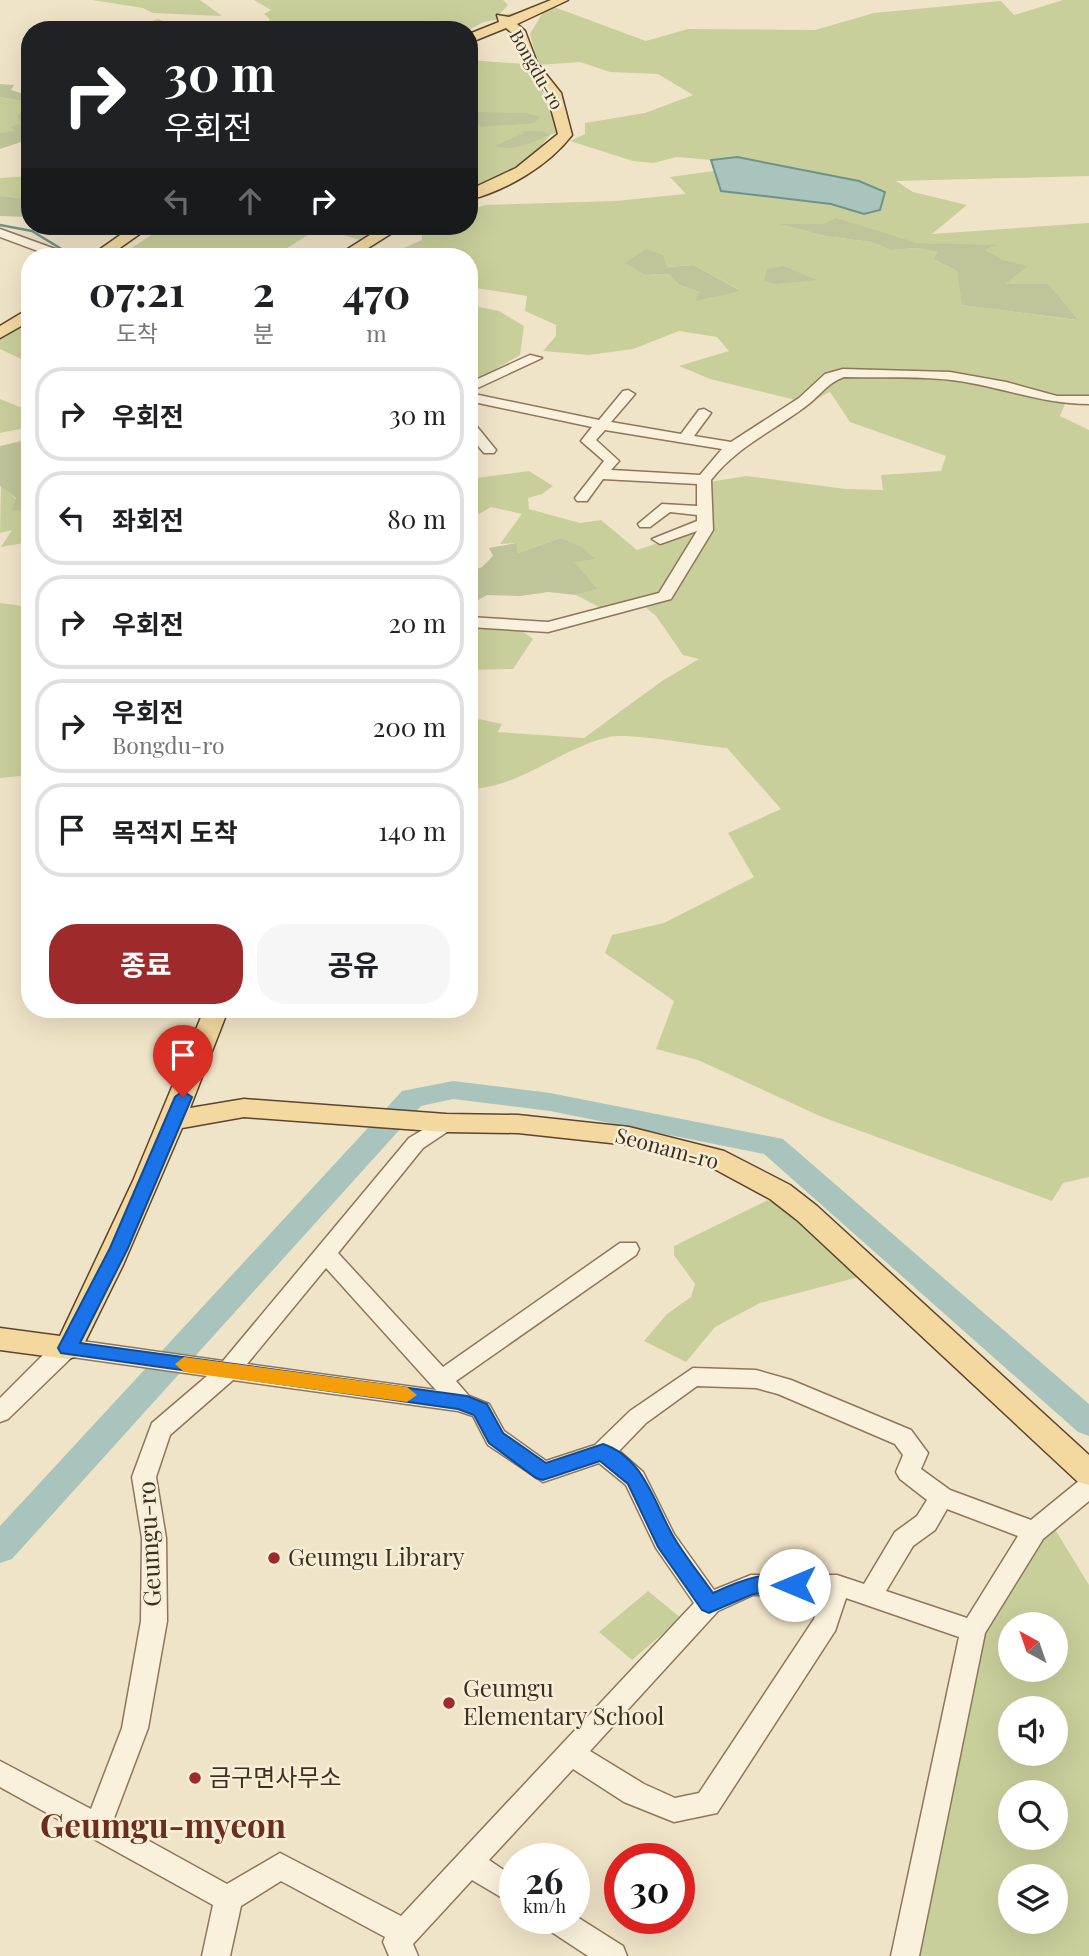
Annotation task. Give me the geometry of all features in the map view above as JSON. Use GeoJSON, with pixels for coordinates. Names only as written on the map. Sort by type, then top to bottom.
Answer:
{"type":"FeatureCollection","features":[{"type":"Feature","properties":{"kind":"main road"},"geometry":{"type":"LineString","coordinates":[[478,35],[538,4],[562,0]]}},
{"type":"Feature","properties":{"kind":"main road"},"geometry":{"type":"LineString","coordinates":[[478,38],[492,35],[522,37],[538,4]]}},
{"type":"Feature","properties":{"kind":"main road"},"geometry":{"type":"LineString","coordinates":[[478,30],[505,20]]}},
{"type":"Feature","properties":{"kind":"main road","name":"Bongdu-ro"},"geometry":{"type":"LineString","coordinates":[[478,191],[525,171],[547,155],[565,135],[554,93],[531,64],[522,37],[505,20]]}},
{"type":"Feature","properties":{"kind":"main road"},"geometry":{"type":"LineString","coordinates":[[110,248],[130,235]]}},
{"type":"Feature","properties":{"kind":"main road"},"geometry":{"type":"LineString","coordinates":[[123,248],[143,235]]}},
{"type":"Feature","properties":{"kind":"main road"},"geometry":{"type":"LineString","coordinates":[[358,248],[380,235]]}},
{"type":"Feature","properties":{"kind":"main road"},"geometry":{"type":"LineString","coordinates":[[0,323],[21,309]]}},
{"type":"Feature","properties":{"kind":"main road"},"geometry":{"type":"LineString","coordinates":[[0,333],[21,319]]}},
{"type":"Feature","properties":{"kind":"main road"},"geometry":{"type":"LineString","coordinates":[[0,1339],[68,1348],[119,1248],[174,1120],[213,1018]]}},
{"type":"Feature","properties":{"kind":"main road","name":"Seonam-ro"},"geometry":{"type":"LineString","coordinates":[[174,1120],[244,1108],[438,1122],[518,1124],[629,1136],[715,1158],[771,1187],[807,1213],[938,1337],[1089,1473]]}},
{"type":"Feature","properties":{"kind":"street"},"geometry":{"type":"LineString","coordinates":[[0,233],[41,248]]}},
{"type":"Feature","properties":{"kind":"street"},"geometry":{"type":"LineString","coordinates":[[478,384],[536,358]]}},
{"type":"Feature","properties":{"kind":"street"},"geometry":{"type":"LineString","coordinates":[[478,622],[548,626],[665,596],[705,530],[704,480],[733,447],[804,401],[830,377],[843,373],[950,376],[1006,386],[1056,400],[1089,400]]}},
{"type":"Feature","properties":{"kind":"street"},"geometry":{"type":"LineString","coordinates":[[582,498],[612,461],[588,442],[628,394]]}},
{"type":"Feature","properties":{"kind":"street"},"geometry":{"type":"LineString","coordinates":[[478,399],[603,425],[733,447]]}},
{"type":"Feature","properties":{"kind":"street"},"geometry":{"type":"LineString","coordinates":[[684,439],[704,413]]}},
{"type":"Feature","properties":{"kind":"street"},"geometry":{"type":"LineString","coordinates":[[478,437],[489,450]]}},
{"type":"Feature","properties":{"kind":"street"},"geometry":{"type":"LineString","coordinates":[[599,474],[704,480]]}},
{"type":"Feature","properties":{"kind":"street"},"geometry":{"type":"LineString","coordinates":[[645,523],[667,508],[706,517]]}},
{"type":"Feature","properties":{"kind":"street"},"geometry":{"type":"LineString","coordinates":[[660,539],[706,517]]}},
{"type":"Feature","properties":{"kind":"street","name":"Geumgu-ro"},"geometry":{"type":"LineString","coordinates":[[98,1825],[135,1728],[154,1621],[154,1538],[145,1478],[160,1430],[223,1370],[416,1143],[438,1122]]}},
{"type":"Feature","properties":{"kind":"street"},"geometry":{"type":"LineString","coordinates":[[441,1380],[628,1249]]}},
{"type":"Feature","properties":{"kind":"street"},"geometry":{"type":"LineString","coordinates":[[325,1253],[461,1402]]}},
{"type":"Feature","properties":{"kind":"street"},"geometry":{"type":"LineString","coordinates":[[0,1413],[52,1360],[68,1348],[461,1402],[481,1410],[496,1438],[543,1472],[603,1452],[638,1417],[693,1377],[755,1378],[783,1386],[902,1437],[916,1453],[908,1472],[941,1497],[1034,1532]]}},
{"type":"Feature","properties":{"kind":"street"},"geometry":{"type":"LineString","coordinates":[[603,1452],[635,1479],[665,1541],[709,1604]]}},
{"type":"Feature","properties":{"kind":"street"},"geometry":{"type":"LineString","coordinates":[[905,1956],[973,1631],[1034,1532],[1089,1487]]}},
{"type":"Feature","properties":{"kind":"street"},"geometry":{"type":"LineString","coordinates":[[870,1596],[904,1539],[926,1522],[941,1497]]}},
{"type":"Feature","properties":{"kind":"street"},"geometry":{"type":"LineString","coordinates":[[228,1899],[280,1866],[404,1944],[468,1862],[709,1604],[751,1585],[837,1585],[973,1631]]}},
{"type":"Feature","properties":{"kind":"street"},"geometry":{"type":"LineString","coordinates":[[571,1753],[634,1793],[674,1810],[707,1804],[826,1623],[837,1585]]}},
{"type":"Feature","properties":{"kind":"street"},"geometry":{"type":"LineString","coordinates":[[0,1773],[228,1899]]}},
{"type":"Feature","properties":{"kind":"street"},"geometry":{"type":"LineString","coordinates":[[468,1862],[499,1882]]}},
{"type":"Feature","properties":{"kind":"street"},"geometry":{"type":"LineString","coordinates":[[216,1956],[224,1931],[228,1899]]}},
{"type":"Feature","properties":{"kind":"street"},"geometry":{"type":"LineString","coordinates":[[579,1934],[613,1956]]}},
{"type":"Feature","properties":{"kind":"green space"},"geometry":{"type":"Polygon","coordinates":[[[92,0],[200,0],[222,16],[153,13],[143,8],[92,0]]]}},
{"type":"Feature","properties":{"kind":"green space"},"geometry":{"type":"Polygon","coordinates":[[[254,0],[503,0],[508,5],[499,15],[554,7],[646,41],[688,29],[815,30],[874,13],[1001,1],[1014,15],[1063,0],[1089,0],[1089,176],[896,181],[913,192],[967,205],[932,234],[1089,223],[1089,402],[1065,404],[1060,416],[1089,430],[1089,1177],[1063,1183],[1052,1201],[822,1117],[698,1060],[656,1049],[674,1001],[605,953],[612,935],[664,923],[754,877],[728,833],[781,809],[727,748],[648,738],[609,737],[591,742],[506,782],[478,788],[478,719],[502,724],[498,732],[584,738],[662,681],[699,659],[683,655],[656,616],[644,606],[608,612],[576,595],[598,589],[573,562],[560,538],[518,553],[517,543],[500,544],[522,514],[491,507],[478,515],[478,478],[529,471],[553,486],[542,494],[528,498],[529,509],[580,523],[601,520],[637,550],[700,529],[709,482],[746,476],[846,489],[883,490],[881,475],[941,471],[946,456],[850,422],[830,392],[808,403],[710,379],[679,366],[729,351],[717,337],[679,331],[633,349],[589,355],[543,351],[556,336],[556,325],[525,311],[527,296],[478,288],[478,248],[404,248],[422,240],[422,235],[478,235],[478,207],[486,205],[615,201],[686,194],[670,177],[714,171],[721,191],[831,204],[864,214],[859,181],[737,157],[711,160],[677,157],[653,163],[633,161],[570,141],[585,134],[585,123],[645,113],[693,95],[658,74],[610,72],[580,62],[538,65],[530,34],[543,12],[478,25],[478,21],[269,21],[270,19],[264,14],[271,10],[254,0]],[[824,224],[784,225],[825,236],[871,242],[891,250],[916,248],[939,252],[933,259],[957,271],[963,305],[1076,320],[1004,284],[1027,266],[1003,260],[984,250],[995,246],[917,243],[824,224]],[[662,255],[646,275],[669,274],[679,285],[699,292],[696,300],[740,290],[694,265],[667,267],[662,255]]]}},
{"type":"Feature","properties":{"kind":"green space"},"geometry":{"type":"Polygon","coordinates":[[[478,61],[525,64],[543,93],[558,132],[550,135],[524,167],[478,187],[478,61]]]}},
{"type":"Feature","properties":{"kind":"green space"},"geometry":{"type":"Polygon","coordinates":[[[0,84],[14,85],[11,90],[21,93],[21,101],[0,97],[0,84]]]}},
{"type":"Feature","properties":{"kind":"green space"},"geometry":{"type":"Polygon","coordinates":[[[0,97],[21,101],[21,111],[17,116],[21,123],[11,127],[15,131],[10,134],[0,133],[0,97]]]}},
{"type":"Feature","properties":{"kind":"green space"},"geometry":{"type":"Polygon","coordinates":[[[478,112],[526,113],[541,117],[534,123],[481,127],[478,124],[478,112]]]}},
{"type":"Feature","properties":{"kind":"green space"},"geometry":{"type":"Polygon","coordinates":[[[21,123],[21,142],[0,149],[0,133],[15,131],[10,127],[21,123]]]}},
{"type":"Feature","properties":{"kind":"green space"},"geometry":{"type":"Polygon","coordinates":[[[523,131],[542,131],[550,135],[517,147],[495,146],[524,133],[523,131]]]}},
{"type":"Feature","properties":{"kind":"green space"},"geometry":{"type":"Polygon","coordinates":[[[21,177],[21,198],[0,196],[0,178],[21,177]]]}},
{"type":"Feature","properties":{"kind":"green space"},"geometry":{"type":"Polygon","coordinates":[[[0,196],[21,198],[21,217],[0,216],[0,196]]]}},
{"type":"Feature","properties":{"kind":"green space"},"geometry":{"type":"Polygon","coordinates":[[[836,218],[917,243],[997,245],[985,250],[1003,260],[1028,266],[1005,284],[1048,284],[1078,320],[962,305],[957,271],[933,259],[938,252],[916,248],[891,250],[871,242],[825,236],[780,224],[824,224],[836,218]]]}},
{"type":"Feature","properties":{"kind":"green space"},"geometry":{"type":"Polygon","coordinates":[[[151,235],[308,235],[287,248],[132,248],[151,235]]]}},
{"type":"Feature","properties":{"kind":"green space"},"geometry":{"type":"Polygon","coordinates":[[[343,235],[371,235],[360,240],[343,235]]]}},
{"type":"Feature","properties":{"kind":"green space"},"geometry":{"type":"Polygon","coordinates":[[[646,249],[663,255],[667,267],[694,265],[741,291],[695,301],[699,292],[679,285],[669,274],[646,275],[625,263],[646,249]]]}},
{"type":"Feature","properties":{"kind":"green space"},"geometry":{"type":"Polygon","coordinates":[[[784,266],[816,280],[776,284],[764,281],[767,269],[784,266]]]}},
{"type":"Feature","properties":{"kind":"green space"},"geometry":{"type":"Polygon","coordinates":[[[478,307],[499,311],[524,326],[520,355],[478,379],[478,307]]]}},
{"type":"Feature","properties":{"kind":"green space"},"geometry":{"type":"Polygon","coordinates":[[[21,324],[21,359],[0,349],[0,339],[21,324]]]}},
{"type":"Feature","properties":{"kind":"green space"},"geometry":{"type":"Polygon","coordinates":[[[0,399],[21,407],[21,429],[0,433],[0,399]]]}},
{"type":"Feature","properties":{"kind":"green space"},"geometry":{"type":"Polygon","coordinates":[[[21,441],[21,510],[12,510],[16,498],[0,486],[0,446],[21,441]]]}},
{"type":"Feature","properties":{"kind":"green space"},"geometry":{"type":"Polygon","coordinates":[[[1,486],[21,503],[21,544],[1,547],[12,530],[0,533],[1,486]]]}},
{"type":"Feature","properties":{"kind":"green space"},"geometry":{"type":"Polygon","coordinates":[[[560,538],[582,547],[595,559],[574,562],[598,589],[576,595],[548,592],[520,596],[487,595],[478,600],[478,569],[493,556],[489,548],[517,543],[518,553],[560,538]]]}},
{"type":"Feature","properties":{"kind":"green space"},"geometry":{"type":"Polygon","coordinates":[[[0,603],[21,606],[21,776],[0,778],[0,603]]]}},
{"type":"Feature","properties":{"kind":"green space"},"geometry":{"type":"Polygon","coordinates":[[[478,626],[518,628],[533,639],[513,669],[478,670],[478,626]]]}},
{"type":"Feature","properties":{"kind":"green space"},"geometry":{"type":"Polygon","coordinates":[[[768,1200],[798,1217],[859,1277],[760,1303],[715,1327],[686,1362],[644,1341],[667,1314],[691,1297],[695,1284],[674,1255],[674,1246],[768,1200]]]}},
{"type":"Feature","properties":{"kind":"green space"},"geometry":{"type":"Polygon","coordinates":[[[1053,1526],[1089,1585],[1089,1956],[915,1956],[979,1637],[1029,1553],[1053,1526]]]}},
{"type":"Feature","properties":{"kind":"green space"},"geometry":{"type":"Polygon","coordinates":[[[648,1591],[681,1618],[632,1660],[599,1632],[648,1591]]]}},
{"type":"Feature","properties":{"kind":"water"},"geometry":{"type":"Polygon","coordinates":[[[737,157],[859,181],[885,192],[880,210],[864,214],[831,204],[721,191],[711,160],[737,157]]]}},
{"type":"Feature","properties":{"kind":"waterway"},"geometry":{"type":"LineString","coordinates":[[0,225],[21,229]]}},
{"type":"Feature","properties":{"kind":"waterway"},"geometry":{"type":"LineString","coordinates":[[39,235],[60,248]]}},
{"type":"Feature","properties":{"kind":"waterway"},"geometry":{"type":"LineString","coordinates":[[0,1549],[412,1098],[453,1090],[550,1102],[773,1146],[1089,1423]]}},
{"type":"Feature","properties":{"kind":"slow traffic"},"geometry":{"type":"LineString","coordinates":[[184,1364],[407,1395]]}},
{"type":"Feature","properties":{"kind":"place","name":"Geumgu Library"},"geometry":{"type":"Point","coordinates":[274,1558]}},
{"type":"Feature","properties":{"kind":"place","name":"Geumgu Elementary School"},"geometry":{"type":"Point","coordinates":[449,1703]}},
{"type":"Feature","properties":{"kind":"place","name":"금구면사무소"},"geometry":{"type":"Point","coordinates":[195,1778]}},
{"type":"Feature","properties":{"kind":"district","name":"Geumgu-myeon"},"geometry":{"type":"Point","coordinates":[163,1826]}},
{"type":"Feature","properties":{"kind":"route"},"geometry":{"type":"LineString","coordinates":[[183,1097],[119,1248],[68,1348],[461,1402],[481,1410],[496,1438],[543,1472],[603,1452],[635,1479],[665,1541],[709,1604],[751,1585],[794,1585]]}}]}
